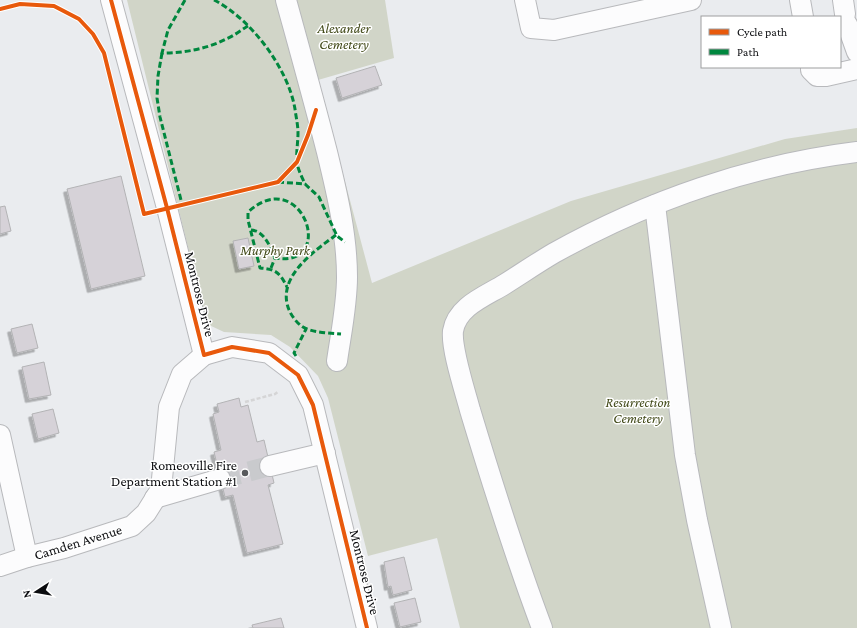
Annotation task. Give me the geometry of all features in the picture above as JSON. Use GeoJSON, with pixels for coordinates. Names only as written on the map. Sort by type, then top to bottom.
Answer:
{"type":"FeatureCollection","features":[{"type":"Feature","properties":{"kind":"street","name":"Montrose Drive"},"geometry":{"type":"LineString","coordinates":[[111,0],[167,208],[204,355],[232,347],[269,353],[298,375],[313,405],[367,628]]}},
{"type":"Feature","properties":{"kind":"street"},"geometry":{"type":"LineString","coordinates":[[286,0],[316,110],[338,199],[345,242],[347,277],[337,361]]}},
{"type":"Feature","properties":{"kind":"street"},"geometry":{"type":"LineString","coordinates":[[525,0],[531,28],[554,30],[691,0]]}},
{"type":"Feature","properties":{"kind":"street"},"geometry":{"type":"LineString","coordinates":[[800,0],[803,16]]}},
{"type":"Feature","properties":{"kind":"street"},"geometry":{"type":"LineString","coordinates":[[845,12],[857,48]]}},
{"type":"Feature","properties":{"kind":"street"},"geometry":{"type":"LineString","coordinates":[[811,68],[817,76],[826,76],[857,69]]}},
{"type":"Feature","properties":{"kind":"street"},"geometry":{"type":"LineString","coordinates":[[542,628],[519,567],[482,450],[465,390],[453,342],[453,331],[456,321],[470,305],[553,254],[606,226],[678,195],[726,179],[825,156],[857,152]]}},
{"type":"Feature","properties":{"kind":"street"},"geometry":{"type":"LineString","coordinates":[[655,205],[685,455],[697,520],[721,628]]}},
{"type":"Feature","properties":{"kind":"street","name":"Camden Avenue"},"geometry":{"type":"LineString","coordinates":[[0,566],[27,557],[64,548],[132,526],[146,513],[161,489],[169,407],[182,374],[204,355]]}},
{"type":"Feature","properties":{"kind":"street"},"geometry":{"type":"LineString","coordinates":[[0,435],[27,557]]}},
{"type":"Feature","properties":{"kind":"street"},"geometry":{"type":"LineString","coordinates":[[270,466],[325,453]]}},
{"type":"Feature","properties":{"kind":"street"},"geometry":{"type":"LineString","coordinates":[[155,498],[220,479]]}},
{"type":"Feature","properties":{"kind":"path"},"geometry":{"type":"LineString","coordinates":[[245,402],[275,394],[279,391]]}},
{"type":"Feature","properties":{"kind":"green space","name":"Resurrection Cemetery"},"geometry":{"type":"Polygon","coordinates":[[[127,0],[385,0],[394,58],[318,80],[372,283],[571,201],[785,139],[857,128],[857,628],[460,628],[437,538],[368,556],[328,398],[318,376],[290,347],[271,335],[224,332],[209,325],[204,312],[127,0]]]}},
{"type":"Feature","properties":{"kind":"building"},"geometry":{"type":"Polygon","coordinates":[[[375,66],[382,85],[342,98],[336,78],[375,66]]]}},
{"type":"Feature","properties":{"kind":"building"},"geometry":{"type":"Polygon","coordinates":[[[121,176],[145,276],[91,289],[67,189],[121,176]]]}},
{"type":"Feature","properties":{"kind":"building"},"geometry":{"type":"Polygon","coordinates":[[[5,206],[11,231],[0,234],[0,207],[5,206]]]}},
{"type":"Feature","properties":{"kind":"building"},"geometry":{"type":"Polygon","coordinates":[[[248,238],[254,266],[239,269],[233,241],[248,238]]]}},
{"type":"Feature","properties":{"kind":"building"},"geometry":{"type":"Polygon","coordinates":[[[32,324],[38,348],[17,353],[11,329],[32,324]]]}},
{"type":"Feature","properties":{"kind":"building"},"geometry":{"type":"Polygon","coordinates":[[[44,362],[51,395],[29,399],[22,367],[44,362]]]}},
{"type":"Feature","properties":{"kind":"building","name":"Romeoville Fire Department Station #1"},"geometry":{"type":"Polygon","coordinates":[[[239,398],[241,407],[248,405],[257,442],[264,440],[274,483],[268,485],[283,544],[247,553],[233,495],[225,497],[214,452],[221,450],[213,414],[219,412],[217,404],[239,398]]]}},
{"type":"Feature","properties":{"kind":"building"},"geometry":{"type":"Polygon","coordinates":[[[53,409],[59,433],[38,439],[32,414],[53,409]]]}},
{"type":"Feature","properties":{"kind":"building"},"geometry":{"type":"Polygon","coordinates":[[[404,557],[412,590],[393,595],[391,586],[388,587],[384,562],[404,557]]]}},
{"type":"Feature","properties":{"kind":"building"},"geometry":{"type":"Polygon","coordinates":[[[415,598],[421,622],[400,627],[394,603],[415,598]]]}},
{"type":"Feature","properties":{"kind":"building"},"geometry":{"type":"Polygon","coordinates":[[[281,618],[284,628],[253,628],[252,625],[281,618]]]}},
{"type":"Feature","properties":{"kind":"tunnel"},"geometry":{"type":"LineString","coordinates":[[220,479],[270,466]]}},
{"type":"Feature","properties":{"kind":"marked path"},"geometry":{"type":"LineString","coordinates":[[185,0],[168,30],[162,53],[203,48],[232,36],[248,26]]}},
{"type":"Feature","properties":{"kind":"marked path"},"geometry":{"type":"LineString","coordinates":[[214,0],[228,8],[254,32],[266,46],[285,77],[295,109],[298,130],[297,164],[305,184]]}},
{"type":"Feature","properties":{"kind":"marked path"},"geometry":{"type":"LineString","coordinates":[[162,53],[158,76],[157,98],[160,117],[182,204]]}},
{"type":"Feature","properties":{"kind":"marked path"},"geometry":{"type":"LineString","coordinates":[[278,182],[305,184],[319,197],[337,236],[345,242]]}},
{"type":"Feature","properties":{"kind":"marked path"},"geometry":{"type":"LineString","coordinates":[[271,268],[275,258],[294,257],[305,249],[308,235],[305,221],[297,208],[284,200],[267,200],[248,212],[248,220],[260,268],[270,269],[280,275],[287,287]]}},
{"type":"Feature","properties":{"kind":"marked path"},"geometry":{"type":"LineString","coordinates":[[251,230],[256,231],[263,236],[275,258]]}},
{"type":"Feature","properties":{"kind":"marked path"},"geometry":{"type":"LineString","coordinates":[[336,235],[307,258],[298,268],[291,278],[287,288],[286,300],[291,314],[302,326],[307,329],[324,333],[341,334]]}},
{"type":"Feature","properties":{"kind":"marked path"},"geometry":{"type":"LineString","coordinates":[[296,356],[294,353],[306,329]]}},
{"type":"Feature","properties":{"kind":"cycle path"},"geometry":{"type":"LineString","coordinates":[[111,0],[167,208],[204,355],[232,347],[269,353],[298,375],[313,405],[367,628]]}},
{"type":"Feature","properties":{"kind":"cycle path"},"geometry":{"type":"LineString","coordinates":[[0,9],[20,4],[54,6],[79,19],[93,34],[104,53],[144,214],[278,182],[297,162],[316,110]]}},
{"type":"Feature","properties":{"kind":"place","name":"Romeoville Fire Department Station #1"},"geometry":{"type":"Point","coordinates":[245,473]}},
{"type":"Feature","properties":{"kind":"park label","name":"Alexander Cemetery"},"geometry":{"type":"Point","coordinates":[344,36]}},
{"type":"Feature","properties":{"kind":"park label","name":"Murphy Park"},"geometry":{"type":"Point","coordinates":[275,250]}}]}
